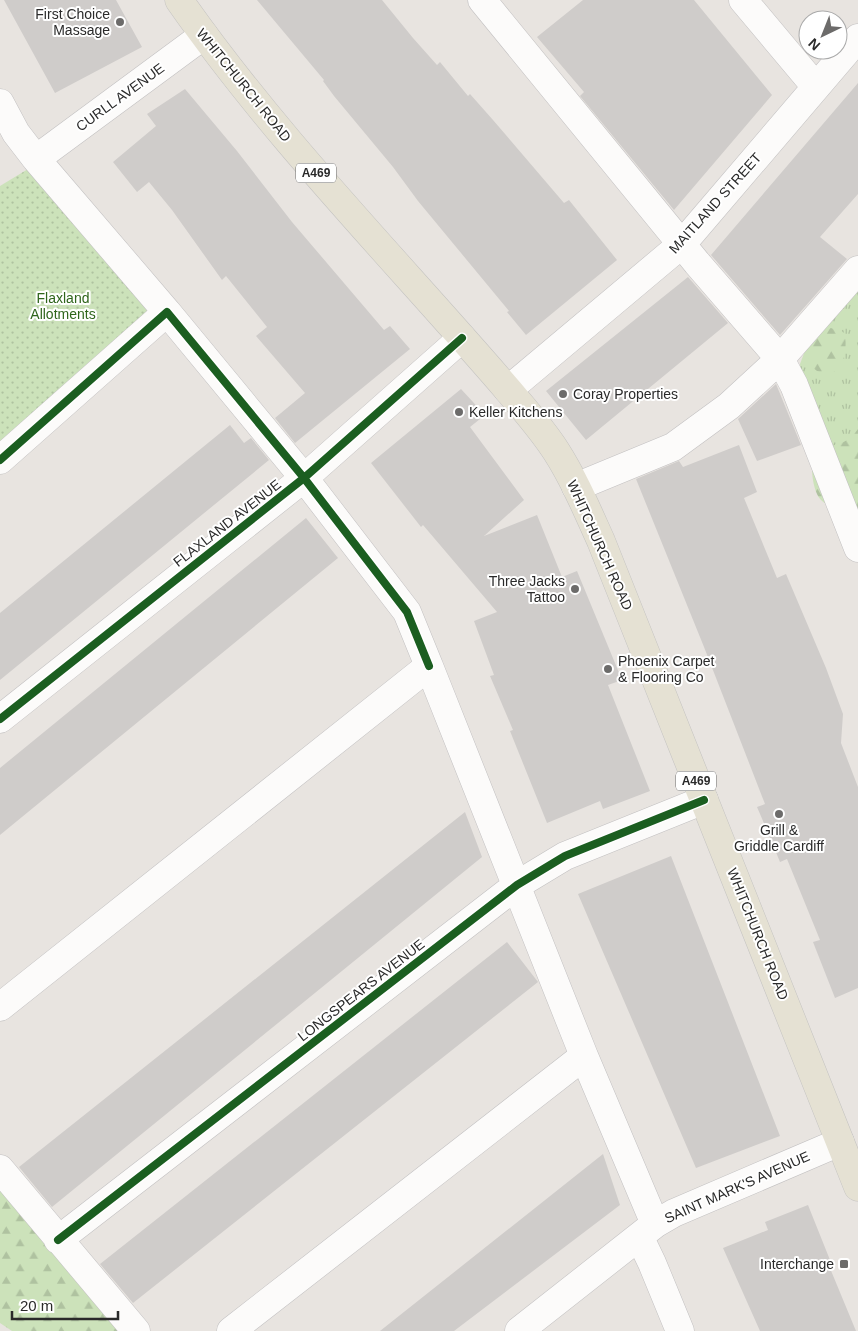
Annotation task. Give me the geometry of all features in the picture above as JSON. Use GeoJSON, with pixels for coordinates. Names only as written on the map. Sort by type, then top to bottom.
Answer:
{"type":"FeatureCollection","features":[{"type":"Feature","properties":{"kind":"main road","name":"WHITCHURCH ROAD"},"geometry":{"type":"LineString","coordinates":[[179,0],[251,96],[297,151],[508,390],[540,428],[556,451],[576,487],[601,541],[858,1187]]}},
{"type":"Feature","properties":{"kind":"street"},"geometry":{"type":"LineString","coordinates":[[482,0],[682,244],[780,359],[794,385],[858,548]]}},
{"type":"Feature","properties":{"kind":"street"},"geometry":{"type":"LineString","coordinates":[[743,0],[816,87]]}},
{"type":"Feature","properties":{"kind":"street","name":"CURLL AVENUE"},"geometry":{"type":"LineString","coordinates":[[36,159],[204,35]]}},
{"type":"Feature","properties":{"kind":"street","name":"MAITLAND STREET"},"geometry":{"type":"LineString","coordinates":[[508,390],[682,244],[858,38]]}},
{"type":"Feature","properties":{"kind":"street"},"geometry":{"type":"LineString","coordinates":[[0,103],[16,133],[36,159],[167,312],[304,478],[407,612],[584,1056],[647,1231],[652,1263],[680,1331]]}},
{"type":"Feature","properties":{"kind":"street"},"geometry":{"type":"LineString","coordinates":[[576,487],[673,447],[729,406],[780,359],[858,270]]}},
{"type":"Feature","properties":{"kind":"street"},"geometry":{"type":"LineString","coordinates":[[0,460],[167,312]]}},
{"type":"Feature","properties":{"kind":"street","name":"FLAXLAND AVENUE"},"geometry":{"type":"LineString","coordinates":[[0,719],[304,478],[462,338]]}},
{"type":"Feature","properties":{"kind":"street"},"geometry":{"type":"LineString","coordinates":[[0,1006],[430,666]]}},
{"type":"Feature","properties":{"kind":"street","name":"LONGSPEARS AVENUE"},"geometry":{"type":"LineString","coordinates":[[58,1240],[517,885],[565,856],[704,800]]}},
{"type":"Feature","properties":{"kind":"street"},"geometry":{"type":"LineString","coordinates":[[231,1331],[584,1056]]}},
{"type":"Feature","properties":{"kind":"street","name":"SAINT MARK'S AVENUE"},"geometry":{"type":"LineString","coordinates":[[519,1331],[647,1231],[674,1213],[840,1142]]}},
{"type":"Feature","properties":{"kind":"street"},"geometry":{"type":"LineString","coordinates":[[0,1169],[136,1331]]}},
{"type":"Feature","properties":{"kind":"green space","name":"Flaxland Allotments"},"geometry":{"type":"Polygon","coordinates":[[[28,169],[151,314],[0,444],[0,186],[28,169]]]}},
{"type":"Feature","properties":{"kind":"green space"},"geometry":{"type":"Polygon","coordinates":[[[858,283],[858,511],[801,381],[800,364],[809,340],[858,283]]]}},
{"type":"Feature","properties":{"kind":"green space"},"geometry":{"type":"Polygon","coordinates":[[[831,328],[845,333],[845,353],[841,365],[833,372],[825,374],[817,371],[811,364],[808,356],[811,345],[817,336],[831,328]]]}},
{"type":"Feature","properties":{"kind":"green space"},"geometry":{"type":"Polygon","coordinates":[[[858,429],[858,513],[834,507],[821,500],[814,485],[812,466],[815,456],[822,447],[843,442],[858,429]]]}},
{"type":"Feature","properties":{"kind":"green space"},"geometry":{"type":"Polygon","coordinates":[[[0,1183],[123,1331],[12,1331],[0,1323],[0,1183]]]}},
{"type":"Feature","properties":{"kind":"building"},"geometry":{"type":"Polygon","coordinates":[[[4,0],[116,0],[142,47],[55,93],[4,0]]]}},
{"type":"Feature","properties":{"kind":"building"},"geometry":{"type":"Polygon","coordinates":[[[257,0],[382,0],[437,65],[440,62],[468,96],[470,94],[564,203],[569,200],[617,260],[526,335],[507,312],[509,311],[334,96],[324,80],[257,0]]]}},
{"type":"Feature","properties":{"kind":"building"},"geometry":{"type":"Polygon","coordinates":[[[583,0],[694,0],[772,95],[674,210],[580,96],[584,92],[537,37],[583,0]]]}},
{"type":"Feature","properties":{"kind":"building"},"geometry":{"type":"Polygon","coordinates":[[[858,83],[858,194],[820,237],[847,259],[780,335],[711,255],[858,83]]]}},
{"type":"Feature","properties":{"kind":"building"},"geometry":{"type":"Polygon","coordinates":[[[185,89],[237,151],[292,222],[384,330],[390,326],[410,349],[295,443],[275,418],[305,393],[256,336],[267,327],[226,276],[222,280],[172,210],[149,182],[137,192],[113,162],[156,126],[147,114],[185,89]]]}},
{"type":"Feature","properties":{"kind":"building"},"geometry":{"type":"Polygon","coordinates":[[[688,277],[728,323],[586,440],[546,391],[688,277]]]}},
{"type":"Feature","properties":{"kind":"building"},"geometry":{"type":"Polygon","coordinates":[[[776,384],[801,445],[757,461],[738,419],[776,384]]]}},
{"type":"Feature","properties":{"kind":"building"},"geometry":{"type":"Polygon","coordinates":[[[461,389],[485,415],[470,427],[524,500],[484,536],[537,515],[562,577],[577,571],[622,680],[608,685],[650,791],[603,809],[600,801],[547,823],[510,731],[513,730],[490,676],[494,675],[474,621],[497,612],[423,525],[421,527],[371,463],[461,389]]]}},
{"type":"Feature","properties":{"kind":"building"},"geometry":{"type":"Polygon","coordinates":[[[230,425],[244,443],[251,438],[269,460],[0,680],[0,613],[230,425]]]}},
{"type":"Feature","properties":{"kind":"building"},"geometry":{"type":"Polygon","coordinates":[[[739,445],[757,492],[744,498],[777,578],[786,574],[826,668],[843,714],[841,743],[858,787],[858,988],[835,998],[813,942],[820,940],[787,859],[780,862],[757,807],[765,804],[636,479],[679,461],[683,467],[739,445]]]}},
{"type":"Feature","properties":{"kind":"building"},"geometry":{"type":"Polygon","coordinates":[[[306,518],[338,558],[0,835],[0,768],[306,518]]]}},
{"type":"Feature","properties":{"kind":"building"},"geometry":{"type":"Polygon","coordinates":[[[465,812],[482,857],[52,1207],[19,1167],[465,812]]]}},
{"type":"Feature","properties":{"kind":"building"},"geometry":{"type":"Polygon","coordinates":[[[671,856],[780,1136],[696,1168],[578,894],[671,856]]]}},
{"type":"Feature","properties":{"kind":"building"},"geometry":{"type":"Polygon","coordinates":[[[507,942],[538,982],[133,1303],[100,1264],[507,942]]]}},
{"type":"Feature","properties":{"kind":"building"},"geometry":{"type":"Polygon","coordinates":[[[603,1154],[620,1205],[454,1331],[380,1331],[603,1154]]]}},
{"type":"Feature","properties":{"kind":"building"},"geometry":{"type":"Polygon","coordinates":[[[808,1205],[830,1260],[827,1261],[856,1331],[760,1331],[723,1248],[768,1230],[765,1222],[808,1205]]]}},
{"type":"Feature","properties":{"kind":"cycle path"},"geometry":{"type":"LineString","coordinates":[[0,460],[167,312],[304,478],[407,612],[429,666]]}},
{"type":"Feature","properties":{"kind":"cycle path"},"geometry":{"type":"LineString","coordinates":[[0,719],[304,478],[462,338]]}},
{"type":"Feature","properties":{"kind":"cycle path"},"geometry":{"type":"LineString","coordinates":[[58,1240],[517,885],[565,856],[704,800]]}},
{"type":"Feature","properties":{"kind":"place","name":"First Choice Massage"},"geometry":{"type":"Point","coordinates":[120,22]}},
{"type":"Feature","properties":{"kind":"place","name":"Coray Properties"},"geometry":{"type":"Point","coordinates":[563,394]}},
{"type":"Feature","properties":{"kind":"place","name":"Keller Kitchens"},"geometry":{"type":"Point","coordinates":[459,412]}},
{"type":"Feature","properties":{"kind":"place","name":"Three Jacks Tattoo"},"geometry":{"type":"Point","coordinates":[575,589]}},
{"type":"Feature","properties":{"kind":"place","name":"Phoenix Carpet & Flooring Co"},"geometry":{"type":"Point","coordinates":[608,669]}},
{"type":"Feature","properties":{"kind":"place","name":"Grill & Griddle Cardiff"},"geometry":{"type":"Point","coordinates":[779,814]}},
{"type":"Feature","properties":{"kind":"place","name":"Interchange"},"geometry":{"type":"Point","coordinates":[844,1264]}}]}
